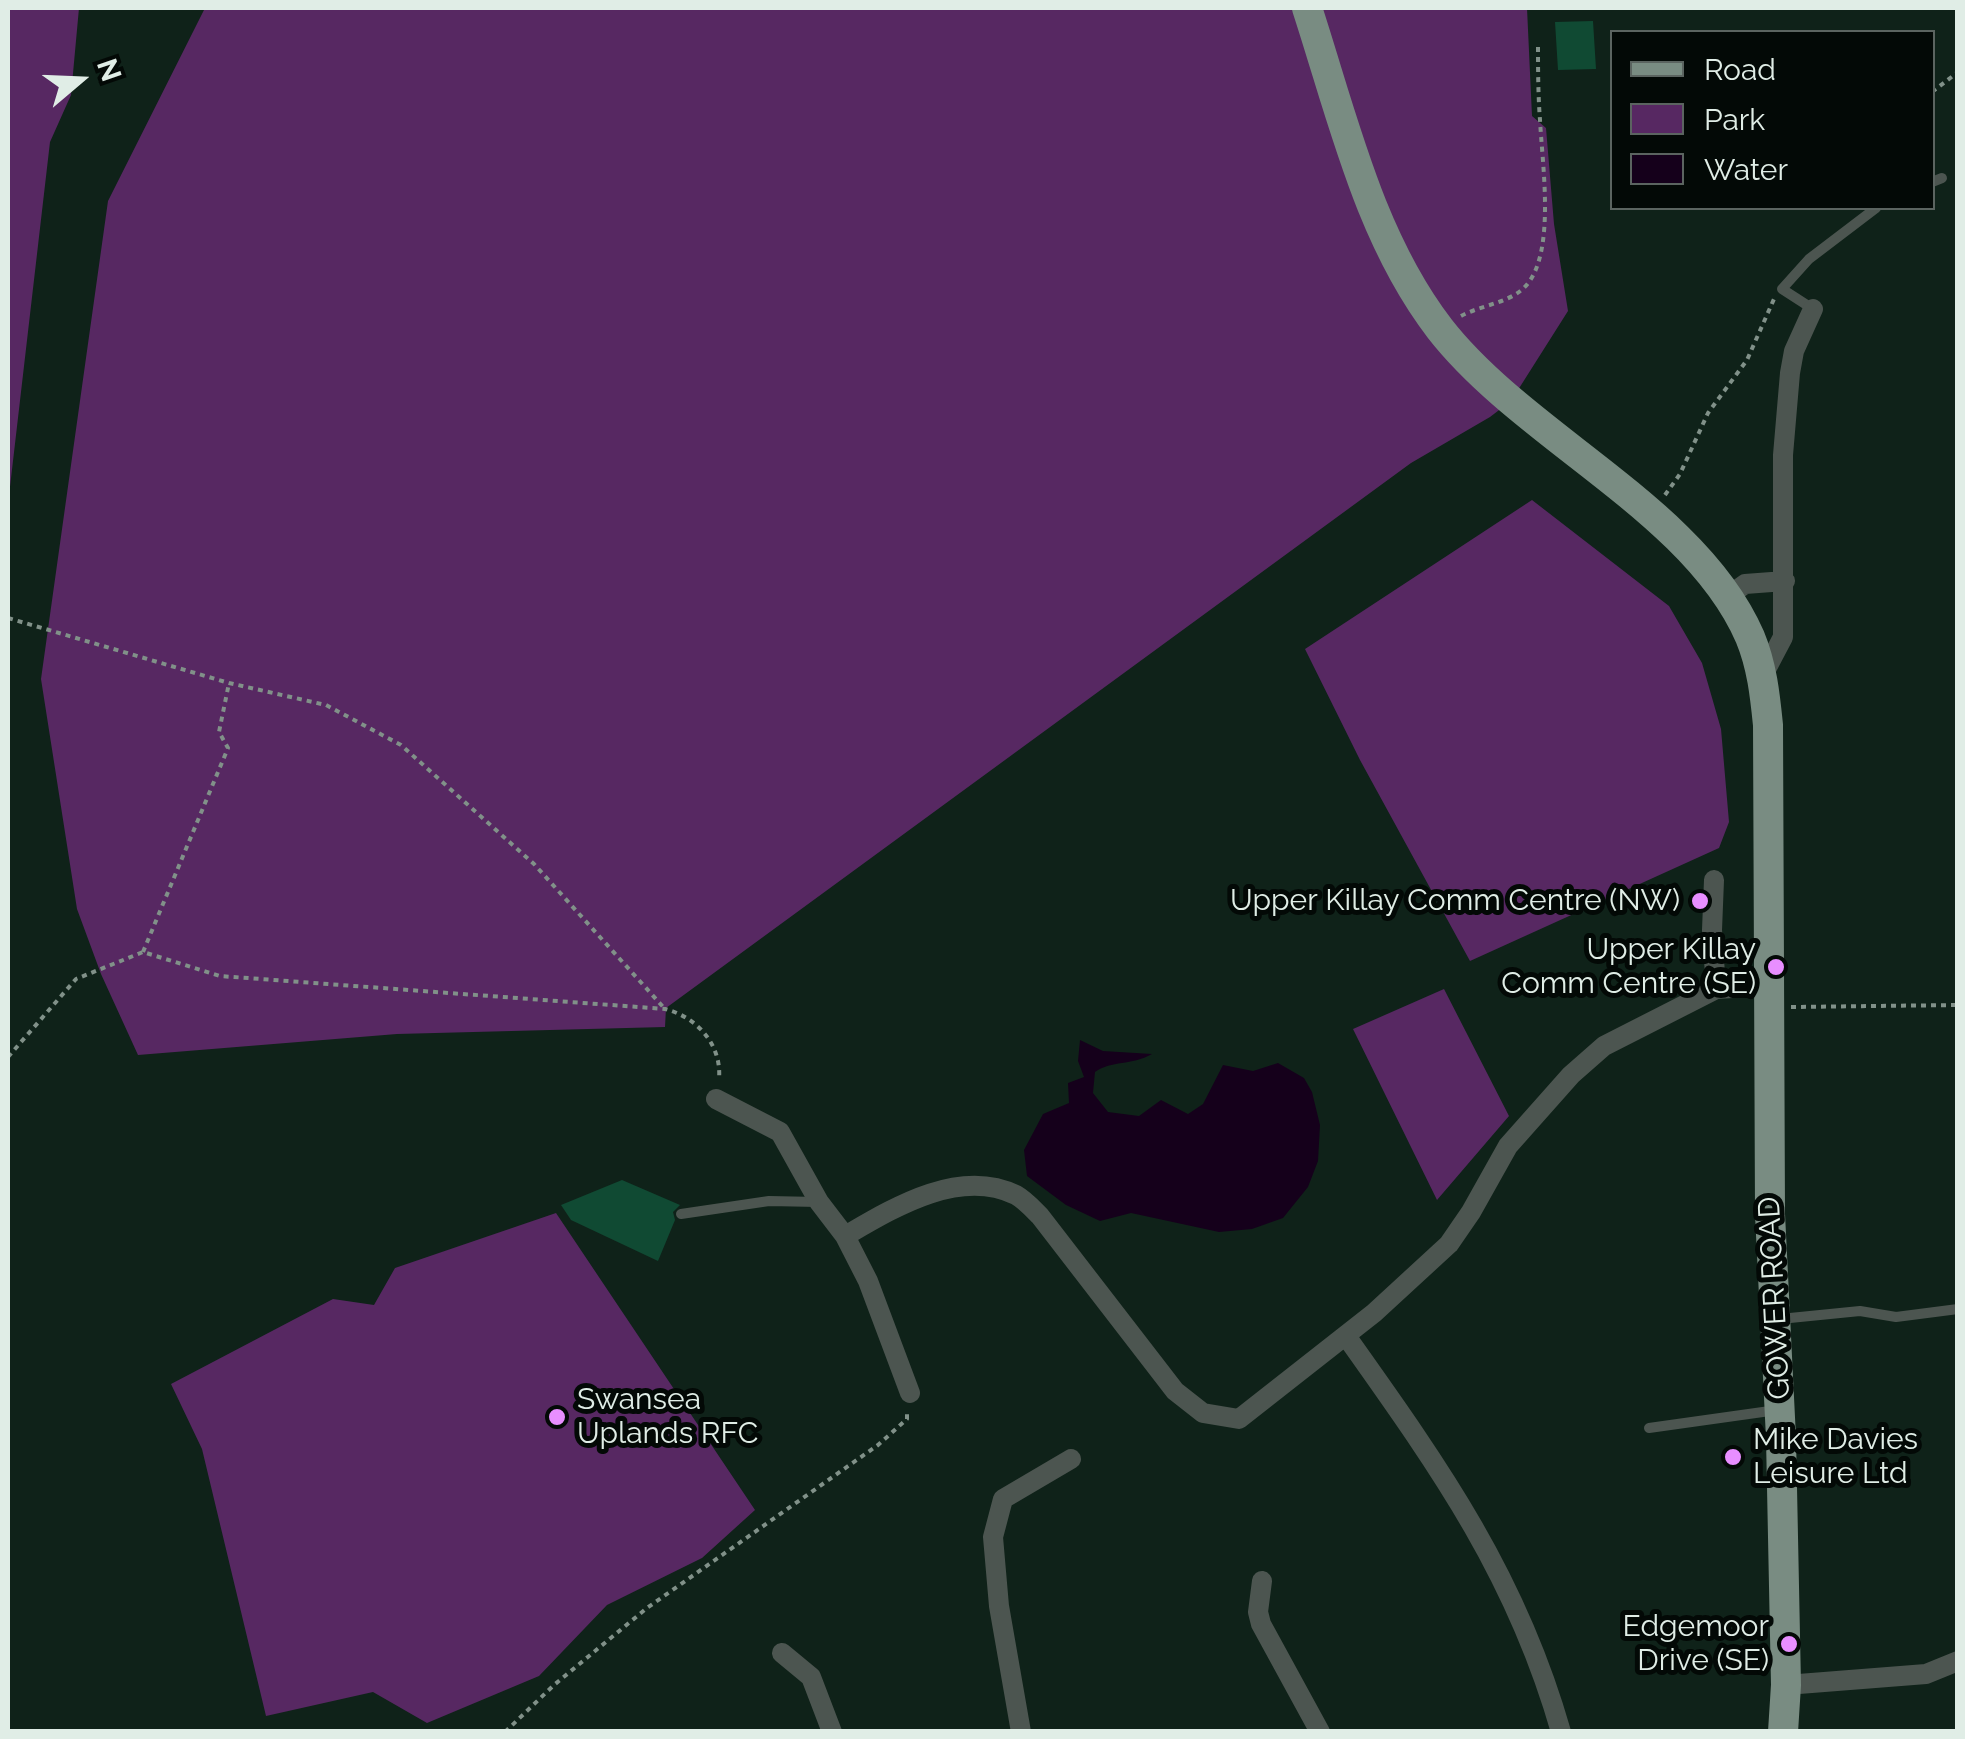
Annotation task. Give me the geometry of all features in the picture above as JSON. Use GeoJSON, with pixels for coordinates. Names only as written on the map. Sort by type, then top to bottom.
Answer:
{"type":"FeatureCollection","features":[{"type":"Feature","properties":{"kind":"main road","name":"GOWER ROAD"},"geometry":{"type":"LineString","coordinates":[[1307,8],[1384,231],[1440,328],[1511,401],[1678,538],[1728,596],[1763,675],[1768,726],[1770,1214],[1780,1410],[1786,1685],[1783,1732]]}},
{"type":"Feature","properties":{"kind":"street"},"geometry":{"type":"LineString","coordinates":[[1763,675],[1783,637],[1783,455],[1790,374],[1794,350],[1813,309]]}},
{"type":"Feature","properties":{"kind":"street"},"geometry":{"type":"LineString","coordinates":[[1728,596],[1745,584],[1785,581]]}},
{"type":"Feature","properties":{"kind":"street"},"geometry":{"type":"LineString","coordinates":[[1714,880],[1716,988]]}},
{"type":"Feature","properties":{"kind":"street"},"geometry":{"type":"LineString","coordinates":[[845,1236],[891,1209],[941,1190],[984,1186],[1017,1196],[1040,1216],[1175,1391],[1204,1413],[1239,1420],[1346,1336],[1449,1244],[1472,1212],[1508,1146],[1571,1076],[1604,1046],[1716,988],[1769,996]]}},
{"type":"Feature","properties":{"kind":"street"},"geometry":{"type":"LineString","coordinates":[[716,1099],[780,1132],[818,1202],[845,1236],[868,1281],[910,1393]]}},
{"type":"Feature","properties":{"kind":"street"},"geometry":{"type":"LineString","coordinates":[[1346,1336],[1441,1469],[1479,1532],[1525,1629],[1561,1732]]}},
{"type":"Feature","properties":{"kind":"street"},"geometry":{"type":"LineString","coordinates":[[1021,1732],[999,1606],[994,1537],[1002,1499],[1071,1459]]}},
{"type":"Feature","properties":{"kind":"street"},"geometry":{"type":"LineString","coordinates":[[1262,1581],[1258,1612],[1262,1624],[1320,1732]]}},
{"type":"Feature","properties":{"kind":"street"},"geometry":{"type":"LineString","coordinates":[[1786,1685],[1926,1674],[1954,1661],[1949,1639]]}},
{"type":"Feature","properties":{"kind":"street"},"geometry":{"type":"LineString","coordinates":[[782,1653],[811,1676],[832,1732]]}},
{"type":"Feature","properties":{"kind":"lane"},"geometry":{"type":"LineString","coordinates":[[1813,309],[1782,289],[1809,259],[1873,210]]}},
{"type":"Feature","properties":{"kind":"lane"},"geometry":{"type":"LineString","coordinates":[[681,1214],[770,1201],[818,1202]]}},
{"type":"Feature","properties":{"kind":"lane"},"geometry":{"type":"LineString","coordinates":[[1775,1320],[1860,1311],[1896,1317],[1958,1309]]}},
{"type":"Feature","properties":{"kind":"lane"},"geometry":{"type":"LineString","coordinates":[[1649,1428],[1780,1410]]}},
{"type":"Feature","properties":{"kind":"path"},"geometry":{"type":"LineString","coordinates":[[1440,328],[1476,308],[1516,294],[1529,282],[1538,265],[1545,176],[1538,42]]}},
{"type":"Feature","properties":{"kind":"path"},"geometry":{"type":"LineString","coordinates":[[1935,90],[1958,72]]}},
{"type":"Feature","properties":{"kind":"path"},"geometry":{"type":"LineString","coordinates":[[1650,514],[1680,474],[1708,413],[1747,360],[1774,298],[1782,289]]}},
{"type":"Feature","properties":{"kind":"path"},"geometry":{"type":"LineString","coordinates":[[8,618],[229,683],[326,705],[402,745],[534,864],[665,1008]]}},
{"type":"Feature","properties":{"kind":"path"},"geometry":{"type":"LineString","coordinates":[[142,952],[228,748],[219,732],[229,683]]}},
{"type":"Feature","properties":{"kind":"path"},"geometry":{"type":"LineString","coordinates":[[8,1056],[76,979],[142,952],[220,976],[665,1008],[685,1014],[710,1040],[720,1066],[716,1099]]}},
{"type":"Feature","properties":{"kind":"path"},"geometry":{"type":"LineString","coordinates":[[1769,996],[1958,1006]]}},
{"type":"Feature","properties":{"kind":"path"},"geometry":{"type":"LineString","coordinates":[[506,1732],[554,1685],[646,1608],[878,1445],[907,1419],[910,1393]]}},
{"type":"Feature","properties":{"kind":"green space"},"geometry":{"type":"Polygon","coordinates":[[[8,8],[79,8],[71,95],[50,142],[8,504],[8,8]]]}},
{"type":"Feature","properties":{"kind":"green space"},"geometry":{"type":"Polygon","coordinates":[[[205,8],[1527,8],[1532,116],[1546,128],[1554,224],[1568,311],[1511,401],[1411,463],[666,1008],[665,1027],[397,1034],[138,1055],[77,909],[41,679],[108,201],[205,8]]]}},
{"type":"Feature","properties":{"kind":"green space"},"geometry":{"type":"Polygon","coordinates":[[[1532,500],[1669,606],[1702,663],[1721,729],[1729,822],[1719,848],[1470,961],[1360,760],[1305,649],[1532,500]]]}},
{"type":"Feature","properties":{"kind":"green space"},"geometry":{"type":"Polygon","coordinates":[[[1444,989],[1509,1116],[1437,1200],[1353,1029],[1444,989]]]}},
{"type":"Feature","properties":{"kind":"green space"},"geometry":{"type":"Polygon","coordinates":[[[556,1213],[755,1510],[702,1558],[607,1605],[539,1676],[427,1723],[373,1692],[266,1716],[202,1449],[171,1384],[333,1299],[374,1305],[395,1268],[556,1213]]]}},
{"type":"Feature","properties":{"kind":"water"},"geometry":{"type":"Polygon","coordinates":[[[1080,1040],[1103,1051],[1152,1054],[1095,1072],[1093,1093],[1108,1112],[1139,1116],[1161,1100],[1188,1114],[1203,1104],[1223,1065],[1253,1071],[1278,1063],[1304,1078],[1312,1092],[1320,1125],[1318,1161],[1308,1187],[1283,1218],[1252,1229],[1219,1232],[1131,1213],[1100,1221],[1066,1205],[1027,1176],[1024,1150],[1043,1114],[1069,1103],[1068,1083],[1084,1077],[1078,1061],[1080,1040]]]}},
{"type":"Feature","properties":{"kind":"building"},"geometry":{"type":"Polygon","coordinates":[[[1593,21],[1596,69],[1558,70],[1555,22],[1593,21]]]}},
{"type":"Feature","properties":{"kind":"building"},"geometry":{"type":"Polygon","coordinates":[[[622,1180],[680,1205],[673,1212],[675,1220],[658,1261],[571,1220],[561,1205],[622,1180]]]}},
{"type":"Feature","properties":{"kind":"place","name":"Upper Killay Comm Centre (NW)"},"geometry":{"type":"Point","coordinates":[1700,901]}},
{"type":"Feature","properties":{"kind":"place","name":"Upper Killay Comm Centre (SE)"},"geometry":{"type":"Point","coordinates":[1776,967]}},
{"type":"Feature","properties":{"kind":"place","name":"Swansea Uplands RFC"},"geometry":{"type":"Point","coordinates":[557,1417]}},
{"type":"Feature","properties":{"kind":"place","name":"Mike Davies Leisure Ltd"},"geometry":{"type":"Point","coordinates":[1733,1457]}},
{"type":"Feature","properties":{"kind":"place","name":"Edgemoor Drive (SE)"},"geometry":{"type":"Point","coordinates":[1789,1644]}}]}
